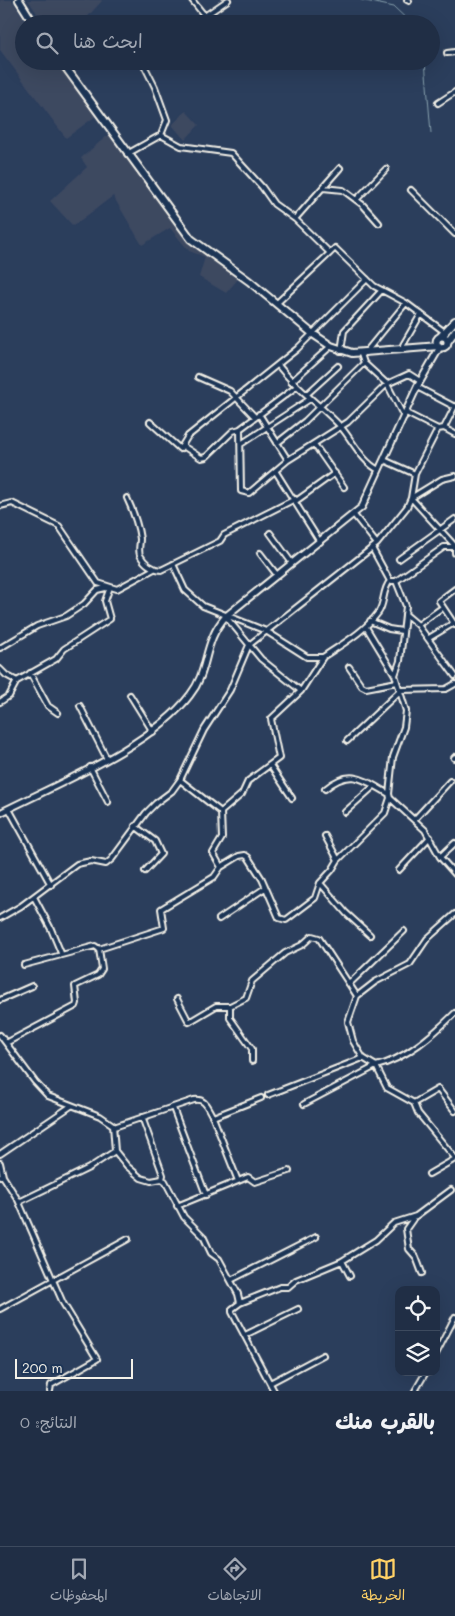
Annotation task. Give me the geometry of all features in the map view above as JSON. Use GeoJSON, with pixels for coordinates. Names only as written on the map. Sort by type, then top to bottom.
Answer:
{"type":"FeatureCollection","features":[{"type":"Feature","properties":{"kind":"main road"},"geometry":{"type":"LineString","coordinates":[[19,0],[28,15]]}},
{"type":"Feature","properties":{"kind":"main road"},"geometry":{"type":"LineString","coordinates":[[67,70],[127,154],[194,242],[277,303],[313,334],[331,346],[363,354],[443,345],[455,347]]}},
{"type":"Feature","properties":{"kind":"main road"},"geometry":{"type":"LineString","coordinates":[[443,345],[437,341],[455,320]]}},
{"type":"Feature","properties":{"kind":"main road"},"geometry":{"type":"LineString","coordinates":[[443,345],[455,330]]}},
{"type":"Feature","properties":{"kind":"street"},"geometry":{"type":"LineString","coordinates":[[192,0],[204,15],[220,7],[228,0]]}},
{"type":"Feature","properties":{"kind":"street"},"geometry":{"type":"LineString","coordinates":[[447,53],[455,52]]}},
{"type":"Feature","properties":{"kind":"street"},"geometry":{"type":"LineString","coordinates":[[127,154],[161,135],[167,120],[155,87],[146,70]]}},
{"type":"Feature","properties":{"kind":"street"},"geometry":{"type":"LineString","coordinates":[[438,102],[455,92]]}},
{"type":"Feature","properties":{"kind":"street"},"geometry":{"type":"LineString","coordinates":[[161,135],[181,146],[231,153],[262,187],[274,204],[295,219],[330,253]]}},
{"type":"Feature","properties":{"kind":"street"},"geometry":{"type":"LineString","coordinates":[[295,219],[340,168]]}},
{"type":"Feature","properties":{"kind":"street"},"geometry":{"type":"LineString","coordinates":[[356,200],[386,169]]}},
{"type":"Feature","properties":{"kind":"street"},"geometry":{"type":"LineString","coordinates":[[323,188],[343,190],[379,223]]}},
{"type":"Feature","properties":{"kind":"street"},"geometry":{"type":"LineString","coordinates":[[411,190],[455,234]]}},
{"type":"Feature","properties":{"kind":"street"},"geometry":{"type":"LineString","coordinates":[[277,303],[335,248],[367,279],[382,290],[406,302],[443,335]]}},
{"type":"Feature","properties":{"kind":"street"},"geometry":{"type":"LineString","coordinates":[[150,422],[177,449],[183,446],[188,436],[278,365],[313,334],[367,279]]}},
{"type":"Feature","properties":{"kind":"street"},"geometry":{"type":"LineString","coordinates":[[341,350],[344,332],[382,290]]}},
{"type":"Feature","properties":{"kind":"street"},"geometry":{"type":"LineString","coordinates":[[406,302],[363,354],[364,363],[387,384],[405,415],[438,429],[444,428],[455,434]]}},
{"type":"Feature","properties":{"kind":"street"},"geometry":{"type":"LineString","coordinates":[[403,350],[403,344],[421,314]]}},
{"type":"Feature","properties":{"kind":"street"},"geometry":{"type":"LineString","coordinates":[[0,813],[107,759],[153,732],[174,715],[198,685],[209,642],[215,628],[226,616],[354,515],[368,498],[417,387],[443,345]]}},
{"type":"Feature","properties":{"kind":"street"},"geometry":{"type":"LineString","coordinates":[[291,382],[331,346]]}},
{"type":"Feature","properties":{"kind":"street"},"geometry":{"type":"LineString","coordinates":[[277,443],[319,408],[364,363]]}},
{"type":"Feature","properties":{"kind":"street"},"geometry":{"type":"LineString","coordinates":[[278,365],[296,387],[340,426],[371,466],[379,470]]}},
{"type":"Feature","properties":{"kind":"street"},"geometry":{"type":"LineString","coordinates":[[306,394],[338,366]]}},
{"type":"Feature","properties":{"kind":"street"},"geometry":{"type":"LineString","coordinates":[[240,429],[241,491],[249,493],[288,460],[348,422],[387,384],[409,374],[420,381]]}},
{"type":"Feature","properties":{"kind":"street"},"geometry":{"type":"LineString","coordinates":[[198,377],[220,385],[238,397],[254,417]]}},
{"type":"Feature","properties":{"kind":"street"},"geometry":{"type":"LineString","coordinates":[[183,446],[200,458],[206,457],[233,431],[240,429],[296,387]]}},
{"type":"Feature","properties":{"kind":"street"},"geometry":{"type":"LineString","coordinates":[[417,387],[455,407],[444,428]]}},
{"type":"Feature","properties":{"kind":"street"},"geometry":{"type":"LineString","coordinates":[[241,444],[310,399]]}},
{"type":"Feature","properties":{"kind":"street"},"geometry":{"type":"LineString","coordinates":[[259,414],[288,460]]}},
{"type":"Feature","properties":{"kind":"street"},"geometry":{"type":"LineString","coordinates":[[0,918],[34,897],[77,864],[91,861],[106,864],[112,859],[136,826],[156,803],[172,791],[180,780],[204,730],[230,690],[249,645],[377,544],[407,507],[411,498],[415,474],[438,429]]}},
{"type":"Feature","properties":{"kind":"street"},"geometry":{"type":"LineString","coordinates":[[314,444],[344,486]]}},
{"type":"Feature","properties":{"kind":"street"},"geometry":{"type":"LineString","coordinates":[[384,460],[415,474]]}},
{"type":"Feature","properties":{"kind":"street"},"geometry":{"type":"LineString","coordinates":[[276,472],[320,542]]}},
{"type":"Feature","properties":{"kind":"street"},"geometry":{"type":"LineString","coordinates":[[128,498],[135,516],[140,540],[139,553],[145,562],[154,569],[161,570],[220,542],[224,535],[295,500],[335,473]]}},
{"type":"Feature","properties":{"kind":"street"},"geometry":{"type":"LineString","coordinates":[[411,498],[442,479],[451,475],[455,476]]}},
{"type":"Feature","properties":{"kind":"street"},"geometry":{"type":"LineString","coordinates":[[411,498],[455,549]]}},
{"type":"Feature","properties":{"kind":"street"},"geometry":{"type":"LineString","coordinates":[[0,506],[12,503],[59,526],[98,583],[117,589],[154,569]]}},
{"type":"Feature","properties":{"kind":"street"},"geometry":{"type":"LineString","coordinates":[[354,515],[377,544]]}},
{"type":"Feature","properties":{"kind":"street"},"geometry":{"type":"LineString","coordinates":[[399,559],[455,519]]}},
{"type":"Feature","properties":{"kind":"street"},"geometry":{"type":"LineString","coordinates":[[270,533],[292,563]]}},
{"type":"Feature","properties":{"kind":"street"},"geometry":{"type":"LineString","coordinates":[[221,812],[242,794],[248,781],[280,755],[271,719],[301,692],[323,657],[366,627],[378,613],[386,585],[444,547],[455,549]]}},
{"type":"Feature","properties":{"kind":"street"},"geometry":{"type":"LineString","coordinates":[[372,548],[390,581]]}},
{"type":"Feature","properties":{"kind":"street"},"geometry":{"type":"LineString","coordinates":[[260,552],[277,575]]}},
{"type":"Feature","properties":{"kind":"street"},"geometry":{"type":"LineString","coordinates":[[173,564],[185,590],[193,599],[226,616],[266,631],[307,658],[323,657]]}},
{"type":"Feature","properties":{"kind":"street"},"geometry":{"type":"LineString","coordinates":[[395,676],[400,661],[406,606],[396,580]]}},
{"type":"Feature","properties":{"kind":"street"},"geometry":{"type":"LineString","coordinates":[[0,648],[37,626],[66,616],[84,604],[97,590],[110,587]]}},
{"type":"Feature","properties":{"kind":"street"},"geometry":{"type":"LineString","coordinates":[[0,702],[9,696],[17,681],[56,659],[64,649],[110,620],[105,602],[110,587]]}},
{"type":"Feature","properties":{"kind":"street"},"geometry":{"type":"LineString","coordinates":[[429,638],[454,624],[440,601],[455,589]]}},
{"type":"Feature","properties":{"kind":"street"},"geometry":{"type":"LineString","coordinates":[[418,625],[443,607]]}},
{"type":"Feature","properties":{"kind":"street"},"geometry":{"type":"LineString","coordinates":[[405,614],[429,638],[455,676]]}},
{"type":"Feature","properties":{"kind":"street"},"geometry":{"type":"LineString","coordinates":[[226,616],[261,659],[301,692]]}},
{"type":"Feature","properties":{"kind":"street"},"geometry":{"type":"LineString","coordinates":[[370,621],[389,629],[402,631]]}},
{"type":"Feature","properties":{"kind":"street"},"geometry":{"type":"LineString","coordinates":[[24,965],[95,946],[99,949],[164,928],[162,909],[214,877],[221,867],[239,856],[245,855],[262,879],[279,918],[286,920],[314,898],[320,883],[338,860],[385,813],[390,796],[392,757],[404,727],[406,711],[401,690],[395,676],[366,627]]}},
{"type":"Feature","properties":{"kind":"street"},"geometry":{"type":"LineString","coordinates":[[350,667],[362,686],[366,688],[397,682]]}},
{"type":"Feature","properties":{"kind":"street"},"geometry":{"type":"LineString","coordinates":[[0,669],[17,681]]}},
{"type":"Feature","properties":{"kind":"street"},"geometry":{"type":"LineString","coordinates":[[30,673],[48,706],[58,713]]}},
{"type":"Feature","properties":{"kind":"street"},"geometry":{"type":"LineString","coordinates":[[347,740],[401,690],[446,689],[455,684]]}},
{"type":"Feature","properties":{"kind":"street"},"geometry":{"type":"LineString","coordinates":[[130,696],[153,732]]}},
{"type":"Feature","properties":{"kind":"street"},"geometry":{"type":"LineString","coordinates":[[80,706],[107,759]]}},
{"type":"Feature","properties":{"kind":"street"},"geometry":{"type":"LineString","coordinates":[[270,765],[292,798]]}},
{"type":"Feature","properties":{"kind":"street"},"geometry":{"type":"LineString","coordinates":[[90,767],[108,802]]}},
{"type":"Feature","properties":{"kind":"street"},"geometry":{"type":"LineString","coordinates":[[325,789],[348,776],[355,776],[390,796],[430,837],[440,857],[455,874]]}},
{"type":"Feature","properties":{"kind":"street"},"geometry":{"type":"LineString","coordinates":[[180,780],[221,812],[222,838],[214,853],[221,867]]}},
{"type":"Feature","properties":{"kind":"street"},"geometry":{"type":"LineString","coordinates":[[414,820],[450,781]]}},
{"type":"Feature","properties":{"kind":"street"},"geometry":{"type":"LineString","coordinates":[[345,812],[374,786]]}},
{"type":"Feature","properties":{"kind":"street"},"geometry":{"type":"LineString","coordinates":[[8,809],[51,885]]}},
{"type":"Feature","properties":{"kind":"street"},"geometry":{"type":"LineString","coordinates":[[136,826],[155,841],[161,854],[145,871]]}},
{"type":"Feature","properties":{"kind":"street"},"geometry":{"type":"LineString","coordinates":[[325,836],[338,860]]}},
{"type":"Feature","properties":{"kind":"street"},"geometry":{"type":"LineString","coordinates":[[399,870],[430,837]]}},
{"type":"Feature","properties":{"kind":"street"},"geometry":{"type":"LineString","coordinates":[[440,857],[455,843]]}},
{"type":"Feature","properties":{"kind":"street"},"geometry":{"type":"LineString","coordinates":[[320,883],[346,913],[370,934]]}},
{"type":"Feature","properties":{"kind":"street"},"geometry":{"type":"LineString","coordinates":[[219,918],[266,888]]}},
{"type":"Feature","properties":{"kind":"street"},"geometry":{"type":"LineString","coordinates":[[34,897],[51,929],[61,954]]}},
{"type":"Feature","properties":{"kind":"street"},"geometry":{"type":"LineString","coordinates":[[429,1174],[455,1158],[418,1113],[414,1103],[387,1088],[376,1066],[363,1058],[353,1042],[348,1022],[357,996],[376,982],[410,964],[426,939],[455,914]]}},
{"type":"Feature","properties":{"kind":"street"},"geometry":{"type":"LineString","coordinates":[[349,984],[404,931]]}},
{"type":"Feature","properties":{"kind":"street"},"geometry":{"type":"LineString","coordinates":[[177,999],[189,1022],[216,1006],[230,1006],[246,998],[252,981],[285,952],[302,944],[312,936],[319,938],[357,996]]}},
{"type":"Feature","properties":{"kind":"street"},"geometry":{"type":"LineString","coordinates":[[6,1043],[76,1006],[78,1003],[75,986],[98,975],[102,969],[99,949]]}},
{"type":"Feature","properties":{"kind":"street"},"geometry":{"type":"LineString","coordinates":[[0,1000],[32,986]]}},
{"type":"Feature","properties":{"kind":"street"},"geometry":{"type":"LineString","coordinates":[[230,1006],[230,1018],[252,1049],[252,1061]]}},
{"type":"Feature","properties":{"kind":"street"},"geometry":{"type":"LineString","coordinates":[[304,1104],[376,1066],[388,1064],[436,1031],[455,1013]]}},
{"type":"Feature","properties":{"kind":"street"},"geometry":{"type":"LineString","coordinates":[[0,1035],[35,1082],[48,1096],[100,1116],[114,1128],[115,1151],[140,1178],[151,1181],[162,1179]]}},
{"type":"Feature","properties":{"kind":"street"},"geometry":{"type":"LineString","coordinates":[[268,1095],[363,1058]]}},
{"type":"Feature","properties":{"kind":"street"},"geometry":{"type":"LineString","coordinates":[[414,1103],[438,1089],[455,1111]]}},
{"type":"Feature","properties":{"kind":"street"},"geometry":{"type":"LineString","coordinates":[[213,1117],[261,1098]]}},
{"type":"Feature","properties":{"kind":"street"},"geometry":{"type":"LineString","coordinates":[[114,1128],[200,1099],[204,1101],[213,1117],[238,1181]]}},
{"type":"Feature","properties":{"kind":"street"},"geometry":{"type":"LineString","coordinates":[[0,1154],[71,1106]]}},
{"type":"Feature","properties":{"kind":"street"},"geometry":{"type":"LineString","coordinates":[[173,1108],[206,1195]]}},
{"type":"Feature","properties":{"kind":"street"},"geometry":{"type":"LineString","coordinates":[[142,1117],[163,1174],[162,1179],[184,1217],[203,1236],[211,1253],[219,1258],[238,1294],[240,1303]]}},
{"type":"Feature","properties":{"kind":"street"},"geometry":{"type":"LineString","coordinates":[[18,1200],[21,1201],[89,1168],[115,1151]]}},
{"type":"Feature","properties":{"kind":"street"},"geometry":{"type":"LineString","coordinates":[[0,1163],[2,1176],[18,1200],[63,1303],[97,1359],[51,1386],[50,1391]]}},
{"type":"Feature","properties":{"kind":"street"},"geometry":{"type":"LineString","coordinates":[[177,1206],[248,1177],[255,1182],[289,1172]]}},
{"type":"Feature","properties":{"kind":"street"},"geometry":{"type":"LineString","coordinates":[[422,1273],[416,1257],[409,1249],[406,1229],[416,1216],[451,1190]]}},
{"type":"Feature","properties":{"kind":"street"},"geometry":{"type":"LineString","coordinates":[[274,1391],[232,1309],[240,1303],[280,1287],[288,1287],[296,1280],[342,1261],[376,1240],[394,1222],[416,1216]]}},
{"type":"Feature","properties":{"kind":"street"},"geometry":{"type":"LineString","coordinates":[[231,1280],[316,1237]]}},
{"type":"Feature","properties":{"kind":"street"},"geometry":{"type":"LineString","coordinates":[[0,1309],[128,1239]]}},
{"type":"Feature","properties":{"kind":"street"},"geometry":{"type":"LineString","coordinates":[[342,1261],[350,1276]]}},
{"type":"Feature","properties":{"kind":"street"},"geometry":{"type":"LineString","coordinates":[[245,1336],[298,1309]]}},
{"type":"Feature","properties":{"kind":"street"},"geometry":{"type":"LineString","coordinates":[[440,1346],[455,1317]]}},
{"type":"Feature","properties":{"kind":"street"},"geometry":{"type":"LineString","coordinates":[[270,1383],[323,1355]]}},
{"type":"Feature","properties":{"kind":"street"},"geometry":{"type":"LineString","coordinates":[[414,1391],[423,1376]]}},
{"type":"Feature","properties":{"kind":"shaded area"},"geometry":{"type":"Polygon","coordinates":[[[0,0],[12,0],[21,15],[15,15],[15,70],[0,50],[0,0]]]}},
{"type":"Feature","properties":{"kind":"shaded area"},"geometry":{"type":"Polygon","coordinates":[[[28,0],[102,1],[89,15],[38,15],[28,0]]]}},
{"type":"Feature","properties":{"kind":"shaded area"},"geometry":{"type":"Polygon","coordinates":[[[15,70],[62,70],[96,116],[66,138],[15,70]]]}},
{"type":"Feature","properties":{"kind":"shaded area"},"geometry":{"type":"Polygon","coordinates":[[[186,111],[199,125],[185,140],[172,125],[186,111]]]}},
{"type":"Feature","properties":{"kind":"shaded area"},"geometry":{"type":"Polygon","coordinates":[[[109,134],[192,244],[239,278],[226,293],[199,277],[205,257],[189,251],[170,228],[142,245],[113,196],[73,226],[50,201],[87,167],[81,158],[109,134]]]}},
{"type":"Feature","properties":{"kind":"waterway"},"geometry":{"type":"LineString","coordinates":[[361,0],[394,7],[402,15]]}},
{"type":"Feature","properties":{"kind":"waterway"},"geometry":{"type":"LineString","coordinates":[[426,70],[431,133]]}}]}
